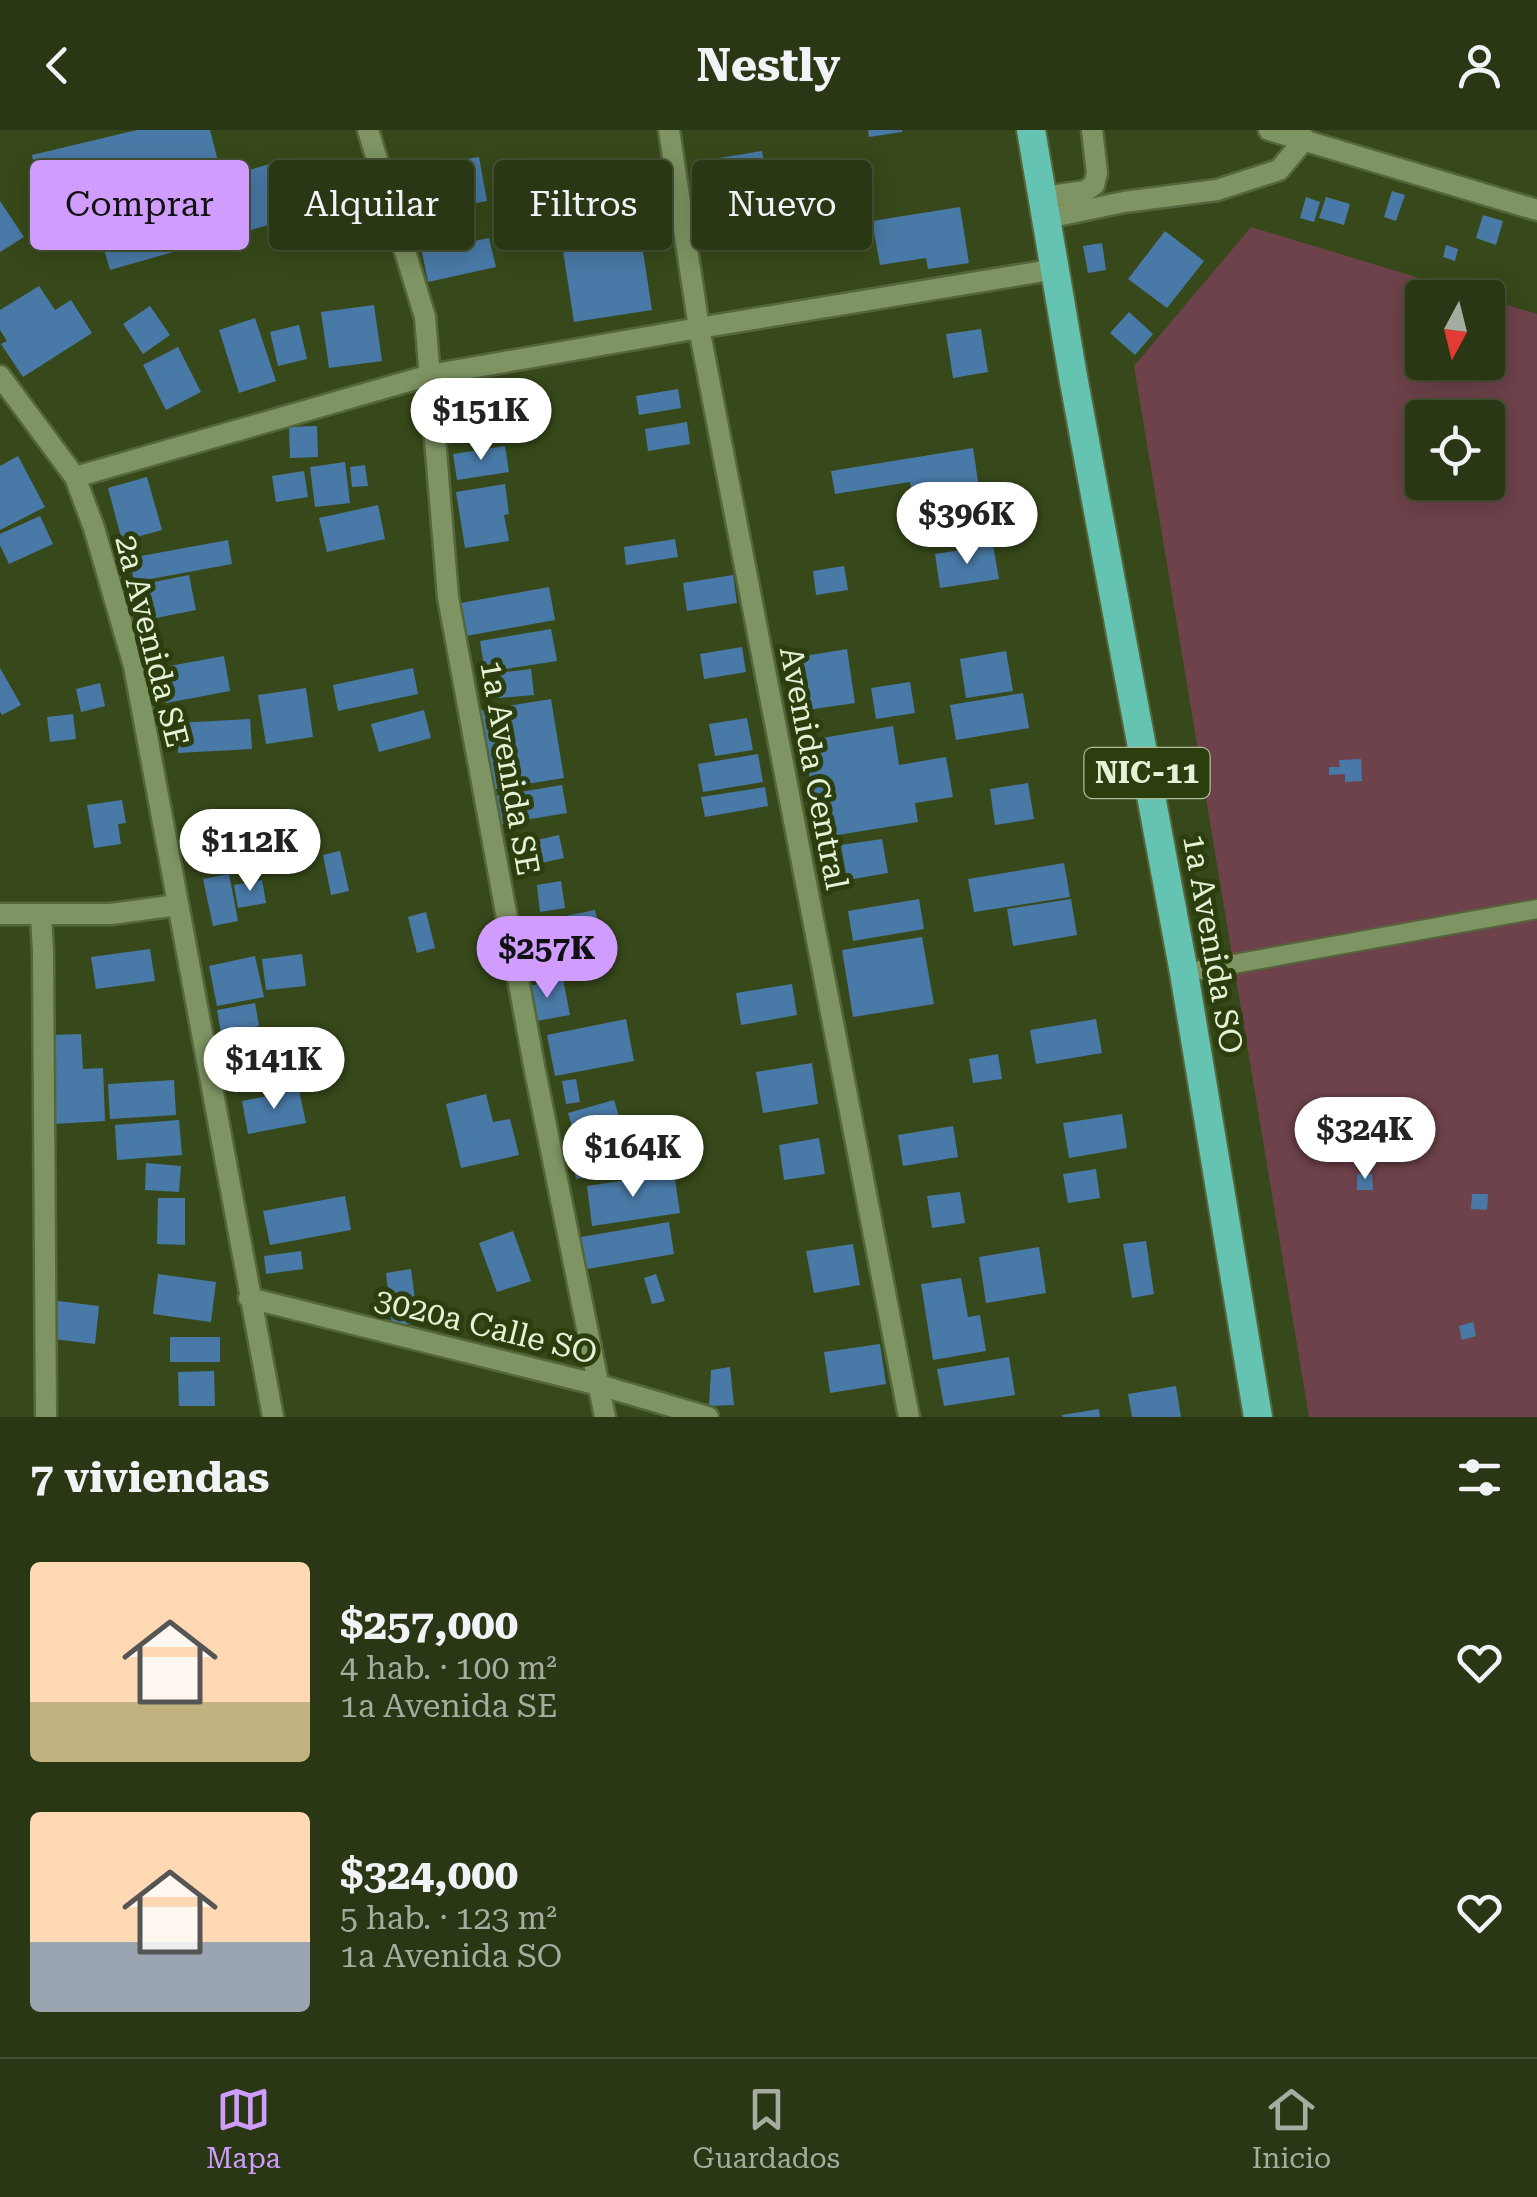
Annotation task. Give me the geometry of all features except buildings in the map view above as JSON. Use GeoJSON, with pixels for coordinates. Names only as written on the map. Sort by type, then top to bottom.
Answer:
{"type":"FeatureCollection","features":[{"type":"Feature","properties":{"kind":"highway","name":"1a Avenida SO"},"geometry":{"type":"LineString","coordinates":[[1031,130],[1184,974],[1258,1417]]}},
{"type":"Feature","properties":{"kind":"street","name":"1a Avenida SE"},"geometry":{"type":"LineString","coordinates":[[368,130],[424,316],[448,597],[535,1071],[605,1417]]}},
{"type":"Feature","properties":{"kind":"street","name":"Avenida Central"},"geometry":{"type":"LineString","coordinates":[[669,130],[698,328],[909,1417]]}},
{"type":"Feature","properties":{"kind":"street"},"geometry":{"type":"LineString","coordinates":[[1045,208],[1094,185],[1098,173],[1092,130]]}},
{"type":"Feature","properties":{"kind":"street"},"geometry":{"type":"LineString","coordinates":[[1269,130],[1537,210]]}},
{"type":"Feature","properties":{"kind":"street"},"geometry":{"type":"LineString","coordinates":[[1045,208],[1217,190],[1279,170],[1305,139]]}},
{"type":"Feature","properties":{"kind":"street"},"geometry":{"type":"LineString","coordinates":[[75,476],[430,376],[1056,269]]}},
{"type":"Feature","properties":{"kind":"street","name":"2a Avenida SE"},"geometry":{"type":"LineString","coordinates":[[0,376],[75,476],[134,666],[272,1417]]}},
{"type":"Feature","properties":{"kind":"street"},"geometry":{"type":"LineString","coordinates":[[0,914],[111,914],[178,905]]}},
{"type":"Feature","properties":{"kind":"street"},"geometry":{"type":"LineString","coordinates":[[41,916],[46,1417]]}},
{"type":"Feature","properties":{"kind":"street","name":"3020a Calle SO"},"geometry":{"type":"LineString","coordinates":[[249,1298],[599,1384],[708,1417]]}},
{"type":"Feature","properties":{"kind":"lane"},"geometry":{"type":"LineString","coordinates":[[1184,974],[1537,909]]}},
{"type":"Feature","properties":{"kind":"shaded area"},"geometry":{"type":"Polygon","coordinates":[[[1251,227],[1426,280],[1405,280],[1405,380],[1505,380],[1505,304],[1537,314],[1537,1417],[1309,1417],[1134,366],[1251,227]]]}}]}
